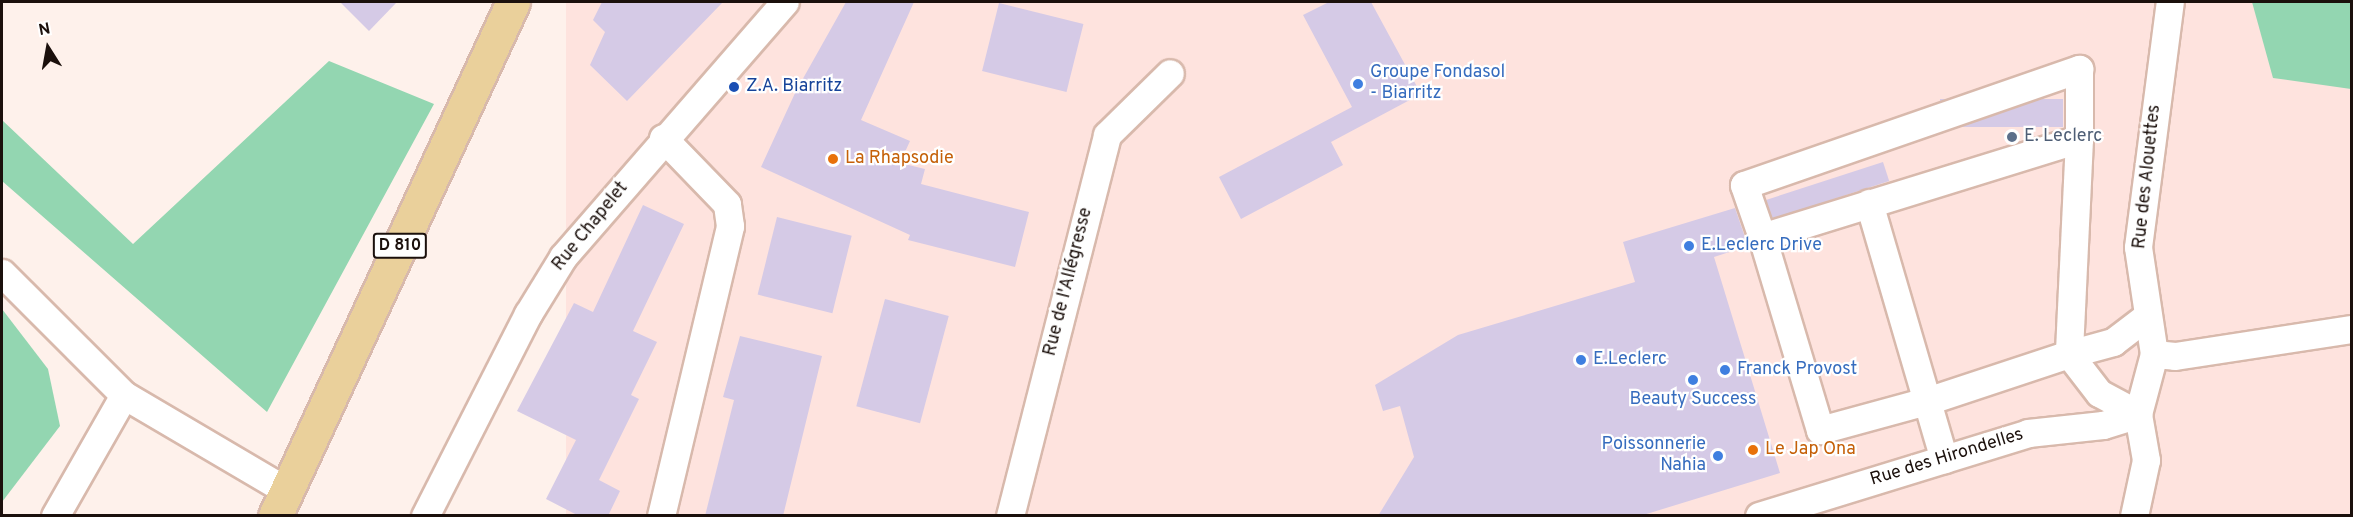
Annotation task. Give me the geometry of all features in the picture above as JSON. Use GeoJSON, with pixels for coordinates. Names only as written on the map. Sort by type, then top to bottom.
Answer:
{"type":"FeatureCollection","features":[{"type":"Feature","properties":{"kind":"main road","name":"D 810"},"geometry":{"type":"LineString","coordinates":[[281,503],[513,2]]}},
{"type":"Feature","properties":{"kind":"street","name":"Rue Chapelet"},"geometry":{"type":"LineString","coordinates":[[425,516],[528,314],[563,257],[663,138],[785,2]]}},
{"type":"Feature","properties":{"kind":"street","name":"Rue des Alouettes"},"geometry":{"type":"LineString","coordinates":[[2138,414],[2154,354],[2138,247],[2170,2]]}},
{"type":"Feature","properties":{"kind":"street"},"geometry":{"type":"LineString","coordinates":[[2134,516],[2146,460],[2138,414],[2099,393],[2069,354],[2079,139],[2079,69],[1744,185],[1820,430],[1930,400],[2069,354],[2113,342],[2147,316]]}},
{"type":"Feature","properties":{"kind":"street","name":"Rue de l'Allégresse"},"geometry":{"type":"LineString","coordinates":[[1010,516],[1107,135],[1170,72]]}},
{"type":"Feature","properties":{"kind":"street"},"geometry":{"type":"LineString","coordinates":[[660,516],[730,226],[727,204],[663,138]]}},
{"type":"Feature","properties":{"kind":"street"},"geometry":{"type":"LineString","coordinates":[[1762,237],[2079,139]]}},
{"type":"Feature","properties":{"kind":"street"},"geometry":{"type":"LineString","coordinates":[[1869,203],[1930,400],[1944,459]]}},
{"type":"Feature","properties":{"kind":"street"},"geometry":{"type":"LineString","coordinates":[[2,273],[124,395],[281,503]]}},
{"type":"Feature","properties":{"kind":"street"},"geometry":{"type":"LineString","coordinates":[[2154,354],[2175,356],[2352,329]]}},
{"type":"Feature","properties":{"kind":"street"},"geometry":{"type":"LineString","coordinates":[[55,516],[124,395]]}},
{"type":"Feature","properties":{"kind":"street","name":"Rue des Hirondelles"},"geometry":{"type":"LineString","coordinates":[[1759,516],[2028,433],[2103,425],[2138,414]]}},
{"type":"Feature","properties":{"kind":"shaded area"},"geometry":{"type":"Polygon","coordinates":[[[566,2],[2351,2],[2351,516],[566,516],[566,2]]]}},
{"type":"Feature","properties":{"kind":"green space"},"geometry":{"type":"Polygon","coordinates":[[[2252,2],[2351,2],[2351,89],[2273,78],[2252,2]]]}},
{"type":"Feature","properties":{"kind":"green space"},"geometry":{"type":"Polygon","coordinates":[[[329,61],[434,104],[267,412],[2,181],[2,120],[133,244],[329,61]]]}},
{"type":"Feature","properties":{"kind":"green space"},"geometry":{"type":"Polygon","coordinates":[[[2,309],[48,369],[60,426],[2,502],[2,309]]]}},
{"type":"Feature","properties":{"kind":"building"},"geometry":{"type":"Polygon","coordinates":[[[340,2],[397,2],[369,31],[340,2]]]}},
{"type":"Feature","properties":{"kind":"building"},"geometry":{"type":"Polygon","coordinates":[[[602,2],[723,2],[627,101],[590,65],[605,32],[593,20],[602,2]]]}},
{"type":"Feature","properties":{"kind":"building"},"geometry":{"type":"Polygon","coordinates":[[[846,2],[914,2],[861,120],[910,141],[900,163],[925,169],[921,184],[1029,212],[1015,267],[908,240],[910,235],[761,167],[796,91],[846,2]]]}},
{"type":"Feature","properties":{"kind":"building"},"geometry":{"type":"Polygon","coordinates":[[[1329,2],[1371,2],[1421,94],[1331,142],[1343,165],[1241,219],[1219,177],[1352,107],[1303,15],[1329,2]]]}},
{"type":"Feature","properties":{"kind":"building"},"geometry":{"type":"Polygon","coordinates":[[[999,3],[1083,24],[1066,92],[982,71],[999,3]]]}},
{"type":"Feature","properties":{"kind":"building"},"geometry":{"type":"Polygon","coordinates":[[[1940,99],[2063,99],[2063,127],[1940,127],[1940,99]]]}},
{"type":"Feature","properties":{"kind":"building"},"geometry":{"type":"Polygon","coordinates":[[[1883,162],[1889,181],[1772,219],[1766,200],[1883,162]]]}},
{"type":"Feature","properties":{"kind":"building"},"geometry":{"type":"Polygon","coordinates":[[[643,205],[684,224],[633,331],[657,342],[631,395],[639,399],[599,480],[620,491],[608,516],[579,516],[546,499],[576,440],[517,411],[574,303],[593,312],[643,205]]]}},
{"type":"Feature","properties":{"kind":"building","name":"E.Leclerc"},"geometry":{"type":"Polygon","coordinates":[[[1735,208],[1748,246],[1714,257],[1780,473],[1640,516],[1378,516],[1414,457],[1400,406],[1383,411],[1375,385],[1458,335],[1635,282],[1623,242],[1735,208]]]}},
{"type":"Feature","properties":{"kind":"building"},"geometry":{"type":"Polygon","coordinates":[[[777,217],[852,236],[832,313],[758,295],[777,217]]]}},
{"type":"Feature","properties":{"kind":"building"},"geometry":{"type":"Polygon","coordinates":[[[885,299],[949,316],[920,423],[856,406],[885,299]]]}},
{"type":"Feature","properties":{"kind":"building"},"geometry":{"type":"Polygon","coordinates":[[[740,336],[822,356],[783,516],[705,516],[734,400],[723,397],[740,336]]]}},
{"type":"Feature","properties":{"kind":"place","name":"Groupe Fondasol - Biarritz"},"geometry":{"type":"Point","coordinates":[1358,84]}},
{"type":"Feature","properties":{"kind":"place","name":"Z.A. Biarritz"},"geometry":{"type":"Point","coordinates":[734,87]}},
{"type":"Feature","properties":{"kind":"place","name":"E. Leclerc"},"geometry":{"type":"Point","coordinates":[2012,137]}},
{"type":"Feature","properties":{"kind":"place","name":"La Rhapsodie"},"geometry":{"type":"Point","coordinates":[833,159]}},
{"type":"Feature","properties":{"kind":"place","name":"E.Leclerc Drive"},"geometry":{"type":"Point","coordinates":[1689,246]}},
{"type":"Feature","properties":{"kind":"place","name":"E.Leclerc"},"geometry":{"type":"Point","coordinates":[1581,360]}},
{"type":"Feature","properties":{"kind":"place","name":"Franck Provost"},"geometry":{"type":"Point","coordinates":[1725,370]}},
{"type":"Feature","properties":{"kind":"place","name":"Beauty Success"},"geometry":{"type":"Point","coordinates":[1693,380]}},
{"type":"Feature","properties":{"kind":"place","name":"Le Jap Ona"},"geometry":{"type":"Point","coordinates":[1753,450]}},
{"type":"Feature","properties":{"kind":"place","name":"Poissonnerie Nahia"},"geometry":{"type":"Point","coordinates":[1718,456]}}]}
